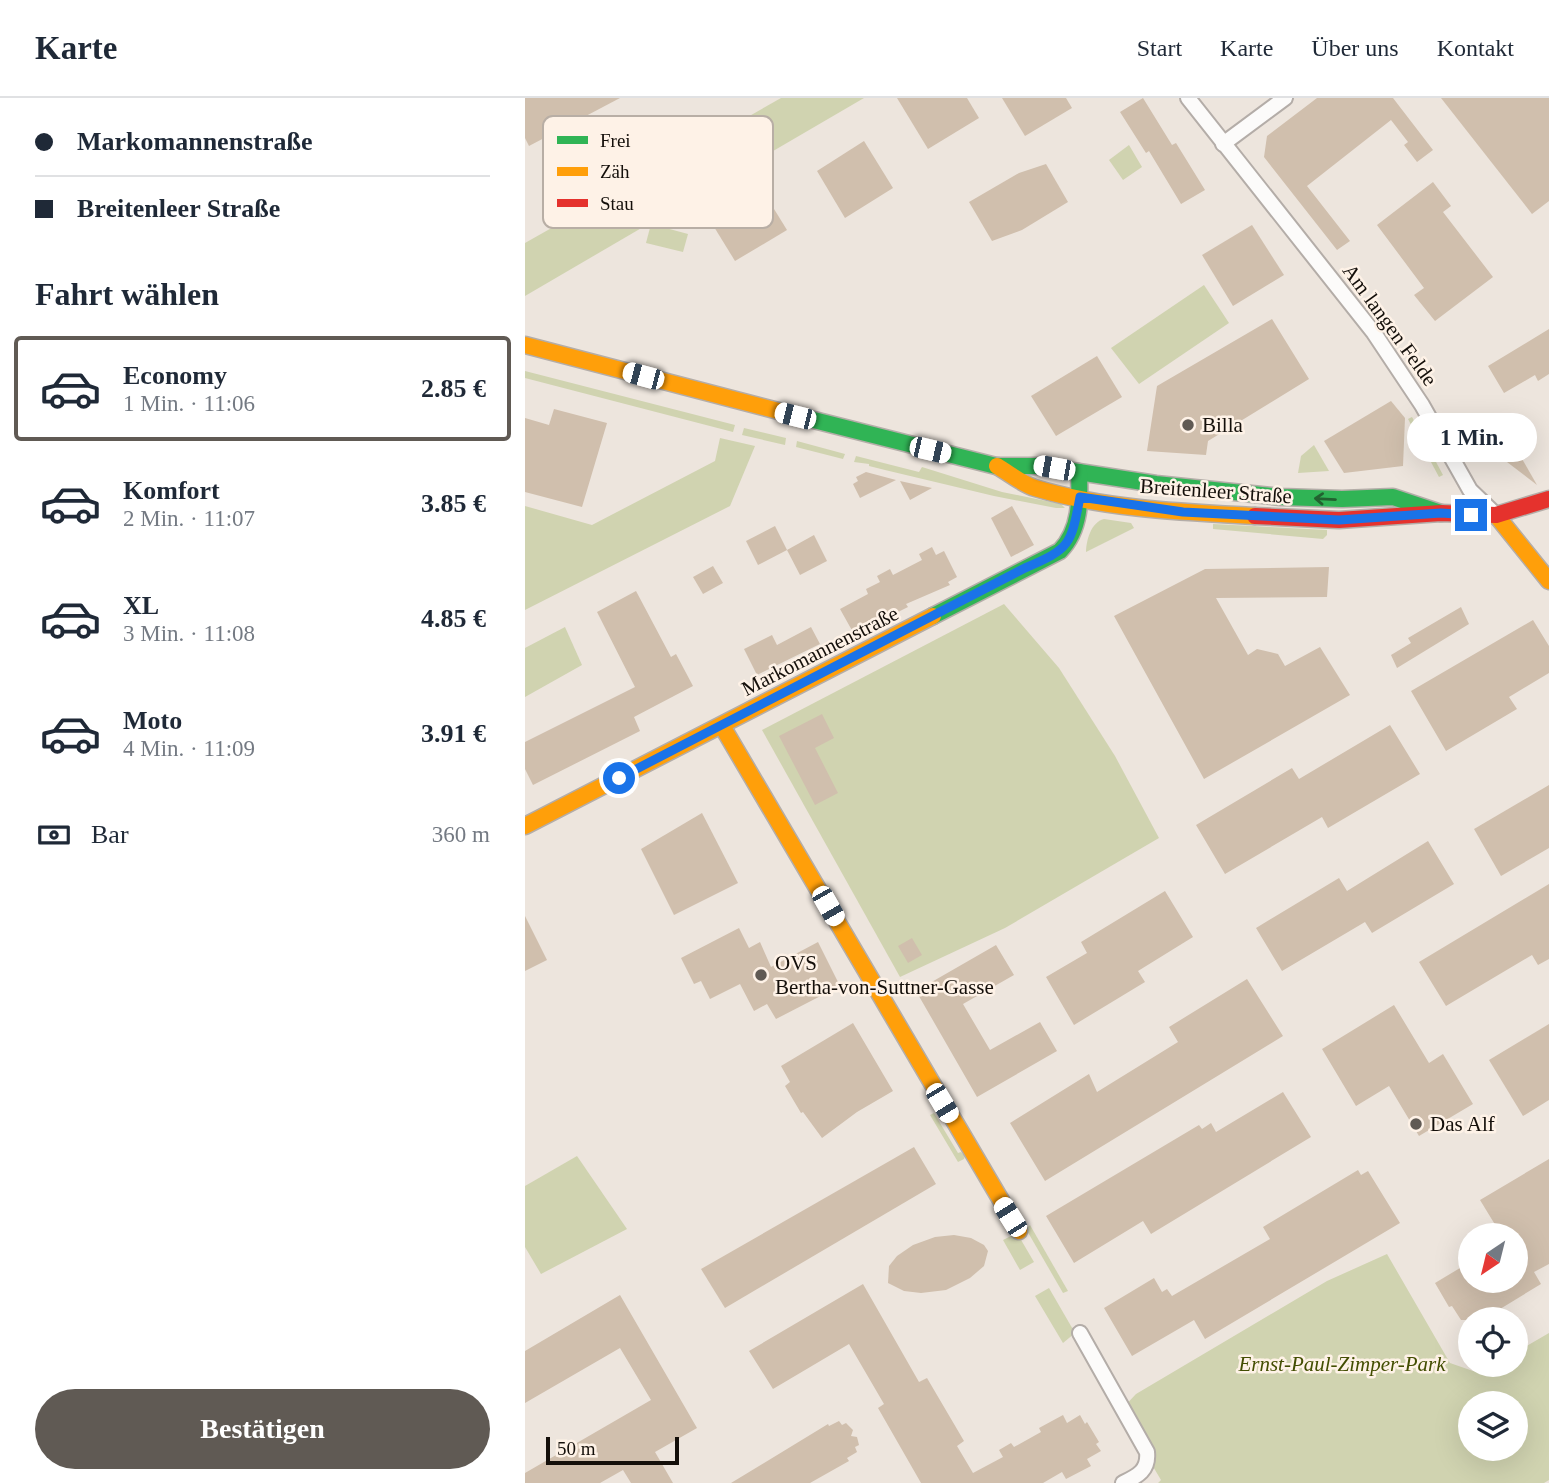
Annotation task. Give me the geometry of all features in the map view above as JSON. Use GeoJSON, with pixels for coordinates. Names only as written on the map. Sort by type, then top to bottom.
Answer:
{"type":"FeatureCollection","features":[{"type":"Feature","properties":{"kind":"main road","name":"Breitenleer Straße"},"geometry":{"type":"LineString","coordinates":[[525,345],[996,466],[1040,466],[1191,489],[1270,496],[1342,499],[1393,497],[1441,513]]}},
{"type":"Feature","properties":{"kind":"main road","name":"Breitenleer Straße"},"geometry":{"type":"LineString","coordinates":[[996,466],[1032,487],[1120,505],[1183,512],[1339,520],[1441,513],[1496,514],[1549,499]]}},
{"type":"Feature","properties":{"kind":"main road","name":"Markomannenstraße"},"geometry":{"type":"LineString","coordinates":[[525,826],[1025,568],[1054,556],[1070,538],[1080,497],[1079,472]]}},
{"type":"Feature","properties":{"kind":"main road","name":"Am langen Felde"},"geometry":{"type":"LineString","coordinates":[[1496,514],[1549,581]]}},
{"type":"Feature","properties":{"kind":"main road"},"geometry":{"type":"LineString","coordinates":[[722,726],[1019,1231]]}},
{"type":"Feature","properties":{"kind":"street","name":"Am langen Felde"},"geometry":{"type":"LineString","coordinates":[[1188,98],[1374,334],[1422,405],[1471,490],[1496,514]]}},
{"type":"Feature","properties":{"kind":"street"},"geometry":{"type":"LineString","coordinates":[[1223,144],[1285,98]]}},
{"type":"Feature","properties":{"kind":"street"},"geometry":{"type":"LineString","coordinates":[[1080,1333],[1147,1452],[1147,1465],[1136,1477],[1123,1483]]}},
{"type":"Feature","properties":{"kind":"green space"},"geometry":{"type":"Polygon","coordinates":[[[781,98],[864,98],[773,151],[773,116],[749,116],[781,98]]]}},
{"type":"Feature","properties":{"kind":"green space"},"geometry":{"type":"Polygon","coordinates":[[[1129,145],[1142,167],[1123,180],[1109,160],[1129,145]]]}},
{"type":"Feature","properties":{"kind":"green space"},"geometry":{"type":"Polygon","coordinates":[[[551,228],[641,228],[525,296],[525,243],[551,228]]]}},
{"type":"Feature","properties":{"kind":"green space"},"geometry":{"type":"Polygon","coordinates":[[[650,228],[666,228],[688,234],[683,252],[646,243],[650,228]]]}},
{"type":"Feature","properties":{"kind":"green space"},"geometry":{"type":"Polygon","coordinates":[[[1204,285],[1229,323],[1139,384],[1111,348],[1204,285]]]}},
{"type":"Feature","properties":{"kind":"green space"},"geometry":{"type":"Polygon","coordinates":[[[525,371],[735,425],[733,432],[525,378],[525,371]]]}},
{"type":"Feature","properties":{"kind":"green space"},"geometry":{"type":"Polygon","coordinates":[[[1412,417],[1443,475],[1439,477],[1408,419],[1412,417]]]}},
{"type":"Feature","properties":{"kind":"green space"},"geometry":{"type":"Polygon","coordinates":[[[744,428],[786,438],[785,445],[742,435],[744,428]]]}},
{"type":"Feature","properties":{"kind":"green space"},"geometry":{"type":"Polygon","coordinates":[[[720,438],[755,446],[730,506],[525,610],[525,506],[592,525],[715,461],[720,438]]]}},
{"type":"Feature","properties":{"kind":"green space"},"geometry":{"type":"Polygon","coordinates":[[[797,441],[845,454],[843,459],[796,447],[797,441]]]}},
{"type":"Feature","properties":{"kind":"green space"},"geometry":{"type":"Polygon","coordinates":[[[1314,445],[1329,471],[1298,473],[1301,456],[1314,445]]]}},
{"type":"Feature","properties":{"kind":"green space"},"geometry":{"type":"Polygon","coordinates":[[[856,456],[919,472],[922,467],[1002,492],[1061,504],[1065,508],[994,496],[885,470],[854,462],[856,456]]]}},
{"type":"Feature","properties":{"kind":"green space"},"geometry":{"type":"Polygon","coordinates":[[[1104,519],[1131,523],[1134,528],[1086,552],[1093,528],[1104,519]]]}},
{"type":"Feature","properties":{"kind":"green space"},"geometry":{"type":"Polygon","coordinates":[[[1213,524],[1327,530],[1327,535],[1323,539],[1213,529],[1213,524]]]}},
{"type":"Feature","properties":{"kind":"green space"},"geometry":{"type":"Polygon","coordinates":[[[1004,604],[1059,668],[1115,756],[1159,838],[1005,928],[900,977],[762,730],[1004,604]]]}},
{"type":"Feature","properties":{"kind":"green space"},"geometry":{"type":"Polygon","coordinates":[[[565,627],[582,665],[525,697],[525,648],[565,627]]]}},
{"type":"Feature","properties":{"kind":"green space"},"geometry":{"type":"Polygon","coordinates":[[[934,1113],[958,1153],[961,1152],[965,1156],[964,1159],[958,1162],[930,1115],[934,1113]]]}},
{"type":"Feature","properties":{"kind":"green space"},"geometry":{"type":"Polygon","coordinates":[[[577,1156],[627,1229],[541,1274],[525,1247],[525,1186],[577,1156]]]}},
{"type":"Feature","properties":{"kind":"green space"},"geometry":{"type":"Polygon","coordinates":[[[1030,1225],[1068,1291],[1063,1293],[1026,1229],[1030,1225]]]}},
{"type":"Feature","properties":{"kind":"green space"},"geometry":{"type":"Polygon","coordinates":[[[1017,1233],[1034,1262],[1020,1270],[1003,1240],[1017,1233]]]}},
{"type":"Feature","properties":{"kind":"green space","name":"Ernst-Paul-Zimper-Park"},"geometry":{"type":"Polygon","coordinates":[[[1387,1254],[1450,1363],[1458,1366],[1458,1377],[1528,1377],[1528,1345],[1549,1333],[1549,1480],[1544,1483],[1158,1483],[1161,1480],[1120,1411],[1136,1394],[1327,1281],[1387,1254]]]}},
{"type":"Feature","properties":{"kind":"green space"},"geometry":{"type":"Polygon","coordinates":[[[1049,1288],[1075,1333],[1063,1343],[1035,1296],[1049,1288]]]}},
{"type":"Feature","properties":{"kind":"building"},"geometry":{"type":"Polygon","coordinates":[[[525,98],[620,98],[586,116],[543,116],[543,139],[529,146],[525,138],[525,98]]]}},
{"type":"Feature","properties":{"kind":"building"},"geometry":{"type":"Polygon","coordinates":[[[897,98],[967,98],[979,118],[928,149],[897,98]]]}},
{"type":"Feature","properties":{"kind":"building"},"geometry":{"type":"Polygon","coordinates":[[[1002,98],[1066,98],[1072,108],[1025,136],[1002,98]]]}},
{"type":"Feature","properties":{"kind":"building"},"geometry":{"type":"Polygon","coordinates":[[[1143,98],[1172,145],[1176,143],[1205,190],[1181,204],[1149,151],[1146,153],[1120,112],[1143,98]]]}},
{"type":"Feature","properties":{"kind":"building"},"geometry":{"type":"Polygon","coordinates":[[[1317,98],[1393,98],[1433,150],[1417,162],[1404,145],[1408,142],[1391,120],[1307,186],[1350,241],[1337,250],[1264,157],[1267,136],[1317,98]]]}},
{"type":"Feature","properties":{"kind":"building"},"geometry":{"type":"Polygon","coordinates":[[[1441,98],[1549,98],[1549,201],[1532,214],[1441,98]]]}},
{"type":"Feature","properties":{"kind":"building"},"geometry":{"type":"Polygon","coordinates":[[[864,141],[893,188],[845,218],[817,171],[864,141]]]}},
{"type":"Feature","properties":{"kind":"building"},"geometry":{"type":"Polygon","coordinates":[[[1046,164],[1068,202],[1022,230],[992,241],[969,202],[1019,173],[1046,164]]]}},
{"type":"Feature","properties":{"kind":"building"},"geometry":{"type":"Polygon","coordinates":[[[1433,182],[1451,206],[1443,212],[1493,277],[1435,321],[1414,295],[1424,288],[1377,225],[1433,182]]]}},
{"type":"Feature","properties":{"kind":"building"},"geometry":{"type":"Polygon","coordinates":[[[773,207],[787,230],[735,261],[715,228],[773,228],[773,207]]]}},
{"type":"Feature","properties":{"kind":"building"},"geometry":{"type":"Polygon","coordinates":[[[1252,225],[1284,275],[1233,306],[1202,255],[1252,225]]]}},
{"type":"Feature","properties":{"kind":"building"},"geometry":{"type":"Polygon","coordinates":[[[1272,319],[1309,379],[1208,441],[1206,455],[1147,451],[1157,386],[1272,319]]]}},
{"type":"Feature","properties":{"kind":"building"},"geometry":{"type":"Polygon","coordinates":[[[1549,329],[1549,374],[1538,381],[1535,375],[1504,393],[1488,366],[1549,329]]]}},
{"type":"Feature","properties":{"kind":"building"},"geometry":{"type":"Polygon","coordinates":[[[1097,356],[1122,397],[1056,436],[1031,396],[1097,356]]]}},
{"type":"Feature","properties":{"kind":"building"},"geometry":{"type":"Polygon","coordinates":[[[1391,401],[1405,418],[1403,466],[1344,473],[1324,441],[1391,401]]]}},
{"type":"Feature","properties":{"kind":"building"},"geometry":{"type":"Polygon","coordinates":[[[554,409],[607,423],[582,507],[525,492],[525,418],[549,425],[554,409]]]}},
{"type":"Feature","properties":{"kind":"building"},"geometry":{"type":"Polygon","coordinates":[[[1510,438],[1537,485],[1490,449],[1510,438]]]}},
{"type":"Feature","properties":{"kind":"building"},"geometry":{"type":"Polygon","coordinates":[[[866,472],[896,480],[860,498],[853,484],[858,481],[856,477],[866,472]]]}},
{"type":"Feature","properties":{"kind":"building"},"geometry":{"type":"Polygon","coordinates":[[[900,481],[932,488],[910,500],[900,481]]]}},
{"type":"Feature","properties":{"kind":"building"},"geometry":{"type":"Polygon","coordinates":[[[1012,506],[1034,545],[1011,557],[991,518],[1012,506]]]}},
{"type":"Feature","properties":{"kind":"building"},"geometry":{"type":"Polygon","coordinates":[[[775,526],[787,550],[758,565],[746,541],[775,526]]]}},
{"type":"Feature","properties":{"kind":"building"},"geometry":{"type":"Polygon","coordinates":[[[814,535],[827,561],[800,575],[787,550],[814,535]]]}},
{"type":"Feature","properties":{"kind":"building"},"geometry":{"type":"Polygon","coordinates":[[[932,547],[936,555],[944,551],[957,577],[948,582],[950,585],[906,604],[908,607],[854,634],[840,609],[868,594],[866,589],[880,582],[877,576],[890,569],[893,575],[922,560],[919,554],[932,547]]]}},
{"type":"Feature","properties":{"kind":"building"},"geometry":{"type":"Polygon","coordinates":[[[713,566],[723,583],[703,594],[693,577],[713,566]]]}},
{"type":"Feature","properties":{"kind":"building"},"geometry":{"type":"Polygon","coordinates":[[[1329,567],[1327,597],[1216,598],[1248,655],[1257,649],[1278,654],[1285,666],[1320,647],[1350,695],[1204,779],[1114,616],[1205,569],[1329,567]]]}},
{"type":"Feature","properties":{"kind":"building"},"geometry":{"type":"Polygon","coordinates":[[[636,591],[671,657],[676,654],[693,686],[634,717],[640,731],[533,785],[525,769],[525,742],[635,687],[597,612],[636,591]]]}},
{"type":"Feature","properties":{"kind":"building"},"geometry":{"type":"Polygon","coordinates":[[[1461,607],[1469,624],[1397,668],[1391,655],[1411,643],[1408,638],[1461,607]]]}},
{"type":"Feature","properties":{"kind":"building"},"geometry":{"type":"Polygon","coordinates":[[[1533,620],[1549,646],[1549,673],[1509,697],[1517,709],[1446,751],[1411,691],[1533,620]]]}},
{"type":"Feature","properties":{"kind":"building"},"geometry":{"type":"Polygon","coordinates":[[[811,627],[820,644],[757,675],[744,649],[772,635],[777,645],[811,627]]]}},
{"type":"Feature","properties":{"kind":"building"},"geometry":{"type":"Polygon","coordinates":[[[822,714],[834,738],[815,748],[838,793],[815,805],[779,736],[822,714]]]}},
{"type":"Feature","properties":{"kind":"building"},"geometry":{"type":"Polygon","coordinates":[[[1390,725],[1420,774],[1328,828],[1322,817],[1225,874],[1196,825],[1292,768],[1299,779],[1390,725]]]}},
{"type":"Feature","properties":{"kind":"building"},"geometry":{"type":"Polygon","coordinates":[[[1549,785],[1549,848],[1501,876],[1474,829],[1549,785]]]}},
{"type":"Feature","properties":{"kind":"building"},"geometry":{"type":"Polygon","coordinates":[[[702,813],[738,883],[674,915],[641,849],[702,813]]]}},
{"type":"Feature","properties":{"kind":"building"},"geometry":{"type":"Polygon","coordinates":[[[1428,841],[1454,884],[1372,933],[1365,922],[1282,971],[1256,928],[1339,878],[1347,891],[1428,841]]]}},
{"type":"Feature","properties":{"kind":"building"},"geometry":{"type":"Polygon","coordinates":[[[1549,884],[1549,959],[1538,965],[1532,955],[1446,1006],[1419,962],[1549,884]]]}},
{"type":"Feature","properties":{"kind":"building"},"geometry":{"type":"Polygon","coordinates":[[[1165,891],[1193,937],[1138,971],[1145,982],[1074,1025],[1046,977],[1087,953],[1081,942],[1165,891]]]}},
{"type":"Feature","properties":{"kind":"building"},"geometry":{"type":"Polygon","coordinates":[[[525,916],[547,960],[525,971],[525,916]]]}},
{"type":"Feature","properties":{"kind":"building"},"geometry":{"type":"Polygon","coordinates":[[[739,928],[749,948],[760,942],[771,967],[818,942],[840,986],[776,1019],[767,1004],[754,1011],[740,984],[710,999],[701,981],[694,984],[681,958],[739,928]]]}},
{"type":"Feature","properties":{"kind":"building"},"geometry":{"type":"Polygon","coordinates":[[[912,938],[922,955],[908,963],[898,946],[912,938]]]}},
{"type":"Feature","properties":{"kind":"building"},"geometry":{"type":"Polygon","coordinates":[[[996,945],[1014,975],[963,1004],[990,1050],[1040,1022],[1057,1051],[977,1097],[916,991],[996,945]]]}},
{"type":"Feature","properties":{"kind":"building"},"geometry":{"type":"Polygon","coordinates":[[[1247,979],[1283,1036],[1045,1181],[1010,1123],[1089,1074],[1097,1092],[1178,1042],[1169,1027],[1247,979]]]}},
{"type":"Feature","properties":{"kind":"building"},"geometry":{"type":"Polygon","coordinates":[[[1394,1005],[1429,1063],[1443,1054],[1473,1104],[1419,1136],[1389,1086],[1356,1106],[1322,1049],[1394,1005]]]}},
{"type":"Feature","properties":{"kind":"building"},"geometry":{"type":"Polygon","coordinates":[[[853,1023],[893,1091],[857,1112],[822,1138],[803,1112],[801,1113],[785,1086],[790,1082],[781,1066],[853,1023]]]}},
{"type":"Feature","properties":{"kind":"building"},"geometry":{"type":"Polygon","coordinates":[[[1549,1024],[1549,1100],[1523,1116],[1489,1060],[1549,1024]]]}},
{"type":"Feature","properties":{"kind":"building"},"geometry":{"type":"Polygon","coordinates":[[[1283,1092],[1311,1137],[1151,1234],[1143,1221],[1074,1263],[1046,1216],[1199,1125],[1202,1129],[1211,1123],[1216,1132],[1283,1092]]]}},
{"type":"Feature","properties":{"kind":"building"},"geometry":{"type":"Polygon","coordinates":[[[914,1147],[936,1184],[725,1308],[701,1269],[914,1147]]]}},
{"type":"Feature","properties":{"kind":"building"},"geometry":{"type":"Polygon","coordinates":[[[1549,1159],[1549,1264],[1534,1272],[1541,1284],[1528,1292],[1528,1223],[1494,1223],[1480,1200],[1549,1159]]]}},
{"type":"Feature","properties":{"kind":"building"},"geometry":{"type":"Polygon","coordinates":[[[1358,1170],[1361,1175],[1368,1171],[1400,1223],[1205,1339],[1194,1320],[1132,1356],[1104,1308],[1154,1278],[1162,1292],[1167,1289],[1172,1296],[1270,1239],[1263,1227],[1358,1170]]]}},
{"type":"Feature","properties":{"kind":"building"},"geometry":{"type":"Polygon","coordinates":[[[954,1235],[971,1238],[984,1245],[988,1251],[984,1266],[970,1278],[946,1290],[921,1293],[904,1291],[888,1283],[889,1266],[897,1256],[913,1245],[935,1237],[954,1235]]]}},
{"type":"Feature","properties":{"kind":"building"},"geometry":{"type":"Polygon","coordinates":[[[1458,1269],[1458,1293],[1526,1293],[1503,1307],[1458,1307],[1458,1315],[1452,1306],[1449,1307],[1435,1283],[1458,1269]]]}},
{"type":"Feature","properties":{"kind":"building"},"geometry":{"type":"Polygon","coordinates":[[[863,1284],[919,1382],[927,1378],[964,1441],[957,1446],[973,1473],[1003,1457],[999,1450],[1011,1443],[1014,1447],[1041,1432],[1039,1428],[1063,1415],[1067,1423],[1080,1415],[1099,1442],[1096,1444],[1101,1451],[1087,1459],[1091,1466],[1066,1479],[1062,1472],[1043,1483],[921,1483],[878,1408],[884,1404],[849,1344],[773,1389],[749,1351],[863,1284]]]}},
{"type":"Feature","properties":{"kind":"building"},"geometry":{"type":"Polygon","coordinates":[[[620,1295],[697,1428],[655,1452],[673,1483],[631,1483],[623,1470],[600,1483],[525,1483],[525,1473],[651,1400],[620,1348],[525,1403],[525,1351],[620,1295]]]}},
{"type":"Feature","properties":{"kind":"building"},"geometry":{"type":"Polygon","coordinates":[[[839,1421],[842,1425],[846,1423],[853,1430],[851,1436],[857,1437],[859,1445],[855,1447],[857,1452],[847,1458],[849,1461],[810,1483],[731,1483],[828,1424],[829,1426],[839,1421]]]}},
{"type":"Feature","properties":{"kind":"traffic: fast"},"geometry":{"type":"LineString","coordinates":[[790,414],[996,466],[1040,466],[1156,484],[1281,497],[1393,497],[1441,513]]}},
{"type":"Feature","properties":{"kind":"traffic: fast"},"geometry":{"type":"LineString","coordinates":[[933,616],[1060,551],[1076,524],[1079,472]]}},
{"type":"Feature","properties":{"kind":"traffic: slow"},"geometry":{"type":"LineString","coordinates":[[525,345],[790,414]]}},
{"type":"Feature","properties":{"kind":"traffic: slow"},"geometry":{"type":"LineString","coordinates":[[997,466],[1030,486],[1089,501],[1255,516]]}},
{"type":"Feature","properties":{"kind":"traffic: slow"},"geometry":{"type":"LineString","coordinates":[[1496,515],[1549,581]]}},
{"type":"Feature","properties":{"kind":"traffic: slow"},"geometry":{"type":"LineString","coordinates":[[525,826],[933,616]]}},
{"type":"Feature","properties":{"kind":"traffic: slow"},"geometry":{"type":"LineString","coordinates":[[722,726],[1019,1231]]}},
{"type":"Feature","properties":{"kind":"traffic: jam"},"geometry":{"type":"LineString","coordinates":[[1255,516],[1339,520],[1441,513],[1496,515],[1549,499]]}},
{"type":"Feature","properties":{"kind":"place","name":"Billa"},"geometry":{"type":"Point","coordinates":[1188,425]}},
{"type":"Feature","properties":{"kind":"place","name":"OVS Bertha-von-Suttner-Gasse"},"geometry":{"type":"Point","coordinates":[761,975]}},
{"type":"Feature","properties":{"kind":"place","name":"Das Alf"},"geometry":{"type":"Point","coordinates":[1416,1124]}},
{"type":"Feature","properties":{"kind":"route"},"geometry":{"type":"LineString","coordinates":[[619,778],[1025,568],[1054,556],[1070,538],[1080,497],[1112,504],[1183,512],[1339,520],[1441,513],[1471,515]]}}]}
